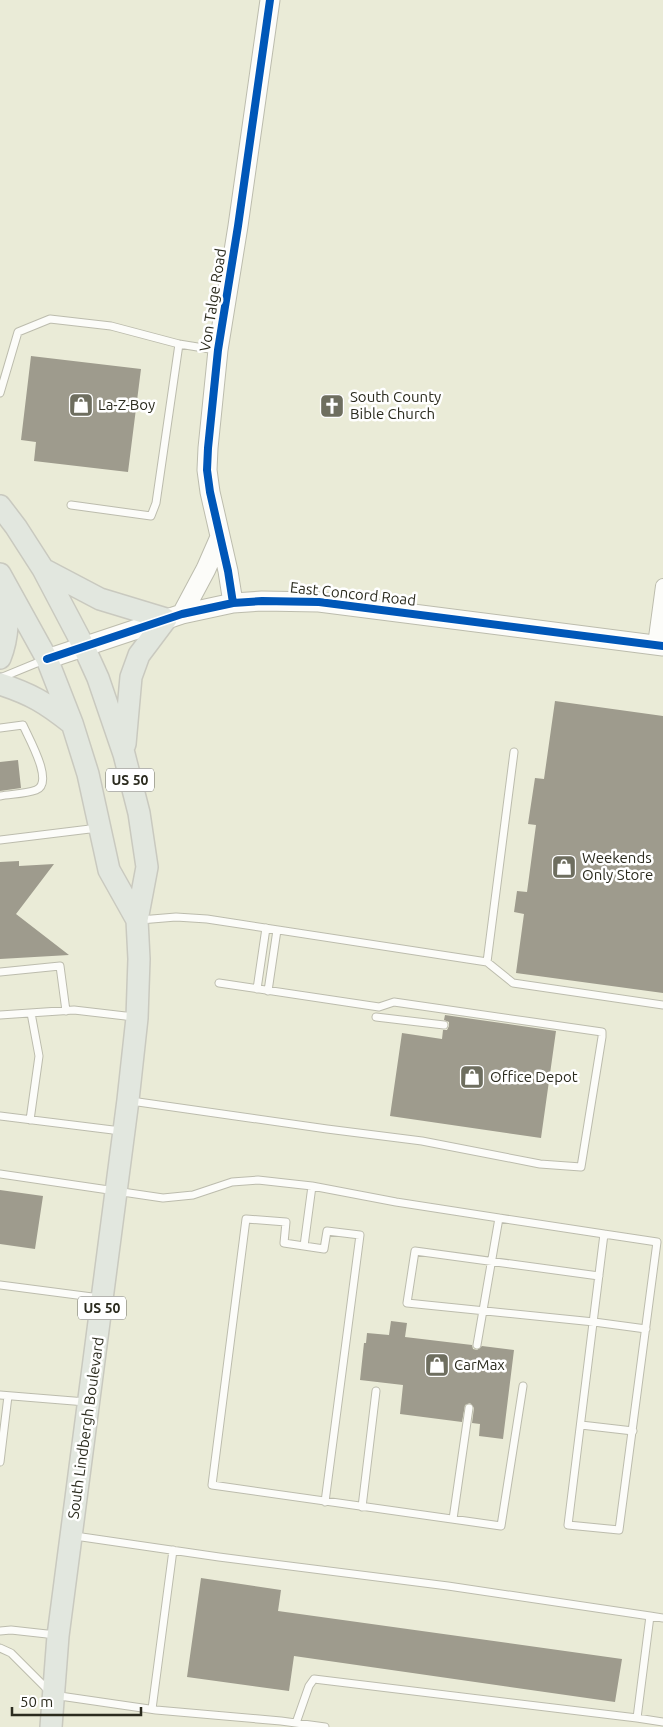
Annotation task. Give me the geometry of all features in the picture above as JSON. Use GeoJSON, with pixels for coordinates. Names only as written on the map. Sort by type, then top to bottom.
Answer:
{"type":"FeatureCollection","features":[{"type":"Feature","properties":{"kind":"main road","name":"South Lindbergh Boulevard"},"geometry":{"type":"LineString","coordinates":[[0,506],[43,569],[84,645],[98,678],[124,754],[139,814],[147,867],[137,920],[139,959],[137,1018],[128,1100],[58,1636],[51,1727]]}},
{"type":"Feature","properties":{"kind":"main road"},"geometry":{"type":"LineString","coordinates":[[43,569],[100,600],[174,616],[139,655],[131,677],[124,754]]}},
{"type":"Feature","properties":{"kind":"main road","name":"South Lindbergh Boulevard"},"geometry":{"type":"LineString","coordinates":[[3,578],[47,659],[72,724],[88,774],[109,870],[137,920]]}},
{"type":"Feature","properties":{"kind":"main road"},"geometry":{"type":"LineString","coordinates":[[0,658],[8,620],[3,578]]}},
{"type":"Feature","properties":{"kind":"main road"},"geometry":{"type":"LineString","coordinates":[[0,684],[20,690],[46,703],[72,724]]}},
{"type":"Feature","properties":{"kind":"street","name":"Von Talge Road"},"geometry":{"type":"LineString","coordinates":[[233,603],[228,571],[210,492],[208,470],[212,403],[218,350],[238,226],[270,0]]}},
{"type":"Feature","properties":{"kind":"street"},"geometry":{"type":"LineString","coordinates":[[174,616],[206,569],[220,537]]}},
{"type":"Feature","properties":{"kind":"street"},"geometry":{"type":"LineString","coordinates":[[659,646],[663,586]]}},
{"type":"Feature","properties":{"kind":"street","name":"East Concord Road"},"geometry":{"type":"LineString","coordinates":[[47,659],[174,616],[233,603],[262,601],[319,602],[659,646]]}},
{"type":"Feature","properties":{"kind":"lane"},"geometry":{"type":"LineString","coordinates":[[0,393],[18,332],[50,319],[111,326],[179,344],[218,350]]}},
{"type":"Feature","properties":{"kind":"lane"},"geometry":{"type":"LineString","coordinates":[[71,505],[151,516],[156,503],[179,344]]}},
{"type":"Feature","properties":{"kind":"lane","name":"East Concord Road"},"geometry":{"type":"LineString","coordinates":[[0,678],[47,659]]}},
{"type":"Feature","properties":{"kind":"lane"},"geometry":{"type":"LineString","coordinates":[[0,728],[23,725],[43,774],[42,783],[36,790],[0,796]]}},
{"type":"Feature","properties":{"kind":"lane"},"geometry":{"type":"LineString","coordinates":[[487,962],[514,752]]}},
{"type":"Feature","properties":{"kind":"lane"},"geometry":{"type":"LineString","coordinates":[[0,840],[101,828]]}},
{"type":"Feature","properties":{"kind":"lane"},"geometry":{"type":"LineString","coordinates":[[137,920],[176,917],[207,919],[487,962],[513,983],[663,1005]]}},
{"type":"Feature","properties":{"kind":"lane"},"geometry":{"type":"LineString","coordinates":[[257,989],[266,928]]}},
{"type":"Feature","properties":{"kind":"lane"},"geometry":{"type":"LineString","coordinates":[[268,991],[277,930]]}},
{"type":"Feature","properties":{"kind":"lane"},"geometry":{"type":"LineString","coordinates":[[0,972],[60,966],[66,1011]]}},
{"type":"Feature","properties":{"kind":"lane"},"geometry":{"type":"LineString","coordinates":[[128,1100],[422,1141],[540,1164],[581,1167],[602,1032],[394,1002],[379,1007],[219,983]]}},
{"type":"Feature","properties":{"kind":"lane"},"geometry":{"type":"LineString","coordinates":[[0,1014],[66,1011],[137,1018]]}},
{"type":"Feature","properties":{"kind":"lane"},"geometry":{"type":"LineString","coordinates":[[30,1120],[39,1056],[31,1013]]}},
{"type":"Feature","properties":{"kind":"lane"},"geometry":{"type":"LineString","coordinates":[[376,1017],[444,1025]]}},
{"type":"Feature","properties":{"kind":"lane"},"geometry":{"type":"LineString","coordinates":[[0,1116],[124,1131]]}},
{"type":"Feature","properties":{"kind":"lane"},"geometry":{"type":"LineString","coordinates":[[0,1174],[163,1198],[193,1195],[232,1182],[258,1180],[312,1186],[396,1202],[657,1242],[619,1530],[568,1525],[604,1234]]}},
{"type":"Feature","properties":{"kind":"lane"},"geometry":{"type":"LineString","coordinates":[[304,1246],[312,1186]]}},
{"type":"Feature","properties":{"kind":"lane"},"geometry":{"type":"LineString","coordinates":[[477,1346],[499,1218]]}},
{"type":"Feature","properties":{"kind":"lane"},"geometry":{"type":"LineString","coordinates":[[325,1502],[360,1235],[327,1231],[324,1249],[284,1244],[286,1222],[246,1220],[212,1485],[325,1502],[501,1526],[523,1386]]}},
{"type":"Feature","properties":{"kind":"lane"},"geometry":{"type":"LineString","coordinates":[[599,1276],[415,1251],[407,1303],[646,1329]]}},
{"type":"Feature","properties":{"kind":"lane"},"geometry":{"type":"LineString","coordinates":[[0,1285],[103,1299]]}},
{"type":"Feature","properties":{"kind":"lane"},"geometry":{"type":"LineString","coordinates":[[362,1507],[376,1391]]}},
{"type":"Feature","properties":{"kind":"lane"},"geometry":{"type":"LineString","coordinates":[[0,1462],[4,1395],[89,1403]]}},
{"type":"Feature","properties":{"kind":"lane"},"geometry":{"type":"LineString","coordinates":[[453,1519],[469,1408]]}},
{"type":"Feature","properties":{"kind":"lane"},"geometry":{"type":"LineString","coordinates":[[581,1425],[633,1431]]}},
{"type":"Feature","properties":{"kind":"lane"},"geometry":{"type":"LineString","coordinates":[[72,1536],[448,1586],[663,1618]]}},
{"type":"Feature","properties":{"kind":"lane"},"geometry":{"type":"LineString","coordinates":[[152,1709],[174,1550]]}},
{"type":"Feature","properties":{"kind":"lane"},"geometry":{"type":"LineString","coordinates":[[637,1718],[650,1616]]}},
{"type":"Feature","properties":{"kind":"lane"},"geometry":{"type":"LineString","coordinates":[[0,1631],[11,1630],[58,1636]]}},
{"type":"Feature","properties":{"kind":"lane"},"geometry":{"type":"LineString","coordinates":[[0,1648],[11,1653],[53,1695],[152,1709],[325,1727]]}},
{"type":"Feature","properties":{"kind":"lane"},"geometry":{"type":"LineString","coordinates":[[296,1723],[309,1686],[314,1679],[663,1722]]}},
{"type":"Feature","properties":{"kind":"building","name":"La-Z-Boy"},"geometry":{"type":"Polygon","coordinates":[[[31,356],[141,369],[128,472],[34,461],[36,442],[21,440],[31,356]]]}},
{"type":"Feature","properties":{"kind":"building"},"geometry":{"type":"Polygon","coordinates":[[[555,701],[663,716],[663,993],[516,973],[524,914],[514,912],[517,891],[527,892],[536,825],[528,824],[535,778],[544,779],[555,701]]]}},
{"type":"Feature","properties":{"kind":"building"},"geometry":{"type":"Polygon","coordinates":[[[18,760],[21,788],[0,791],[0,762],[18,760]]]}},
{"type":"Feature","properties":{"kind":"building"},"geometry":{"type":"Polygon","coordinates":[[[19,861],[19,866],[54,864],[16,914],[69,955],[0,959],[0,862],[19,861]]]}},
{"type":"Feature","properties":{"kind":"building","name":"Office Depot"},"geometry":{"type":"Polygon","coordinates":[[[445,1015],[556,1031],[541,1138],[390,1116],[402,1033],[442,1039],[443,1030],[447,1030],[449,1026],[449,1022],[444,1020],[445,1015]]]}},
{"type":"Feature","properties":{"kind":"building"},"geometry":{"type":"Polygon","coordinates":[[[0,1190],[43,1196],[35,1249],[0,1244],[0,1190]]]}},
{"type":"Feature","properties":{"kind":"building","name":"CarMax"},"geometry":{"type":"Polygon","coordinates":[[[391,1321],[407,1323],[405,1337],[472,1345],[473,1349],[477,1350],[482,1346],[514,1350],[503,1439],[479,1436],[480,1424],[472,1423],[474,1408],[470,1403],[465,1405],[462,1422],[400,1414],[403,1385],[360,1380],[367,1333],[389,1335],[391,1321]]]}},
{"type":"Feature","properties":{"kind":"building"},"geometry":{"type":"Polygon","coordinates":[[[201,1578],[281,1590],[278,1611],[622,1659],[615,1702],[294,1656],[289,1691],[187,1677],[201,1578]]]}},
{"type":"Feature","properties":{"kind":"cycle path"},"geometry":{"type":"LineString","coordinates":[[233,603],[228,571],[210,492],[207,470],[208,448],[218,350],[238,226],[270,0]]}},
{"type":"Feature","properties":{"kind":"cycle path"},"geometry":{"type":"LineString","coordinates":[[47,659],[182,614],[233,603],[262,601],[319,602],[663,646]]}},
{"type":"Feature","properties":{"kind":"place","name":"La-Z-Boy"},"geometry":{"type":"Point","coordinates":[81,405]}},
{"type":"Feature","properties":{"kind":"place","name":"South County Bible Church"},"geometry":{"type":"Point","coordinates":[332,406]}},
{"type":"Feature","properties":{"kind":"place","name":"Weekends Only Store"},"geometry":{"type":"Point","coordinates":[564,867]}},
{"type":"Feature","properties":{"kind":"place","name":"Office Depot"},"geometry":{"type":"Point","coordinates":[472,1077]}},
{"type":"Feature","properties":{"kind":"place","name":"CarMax"},"geometry":{"type":"Point","coordinates":[437,1365]}}]}
